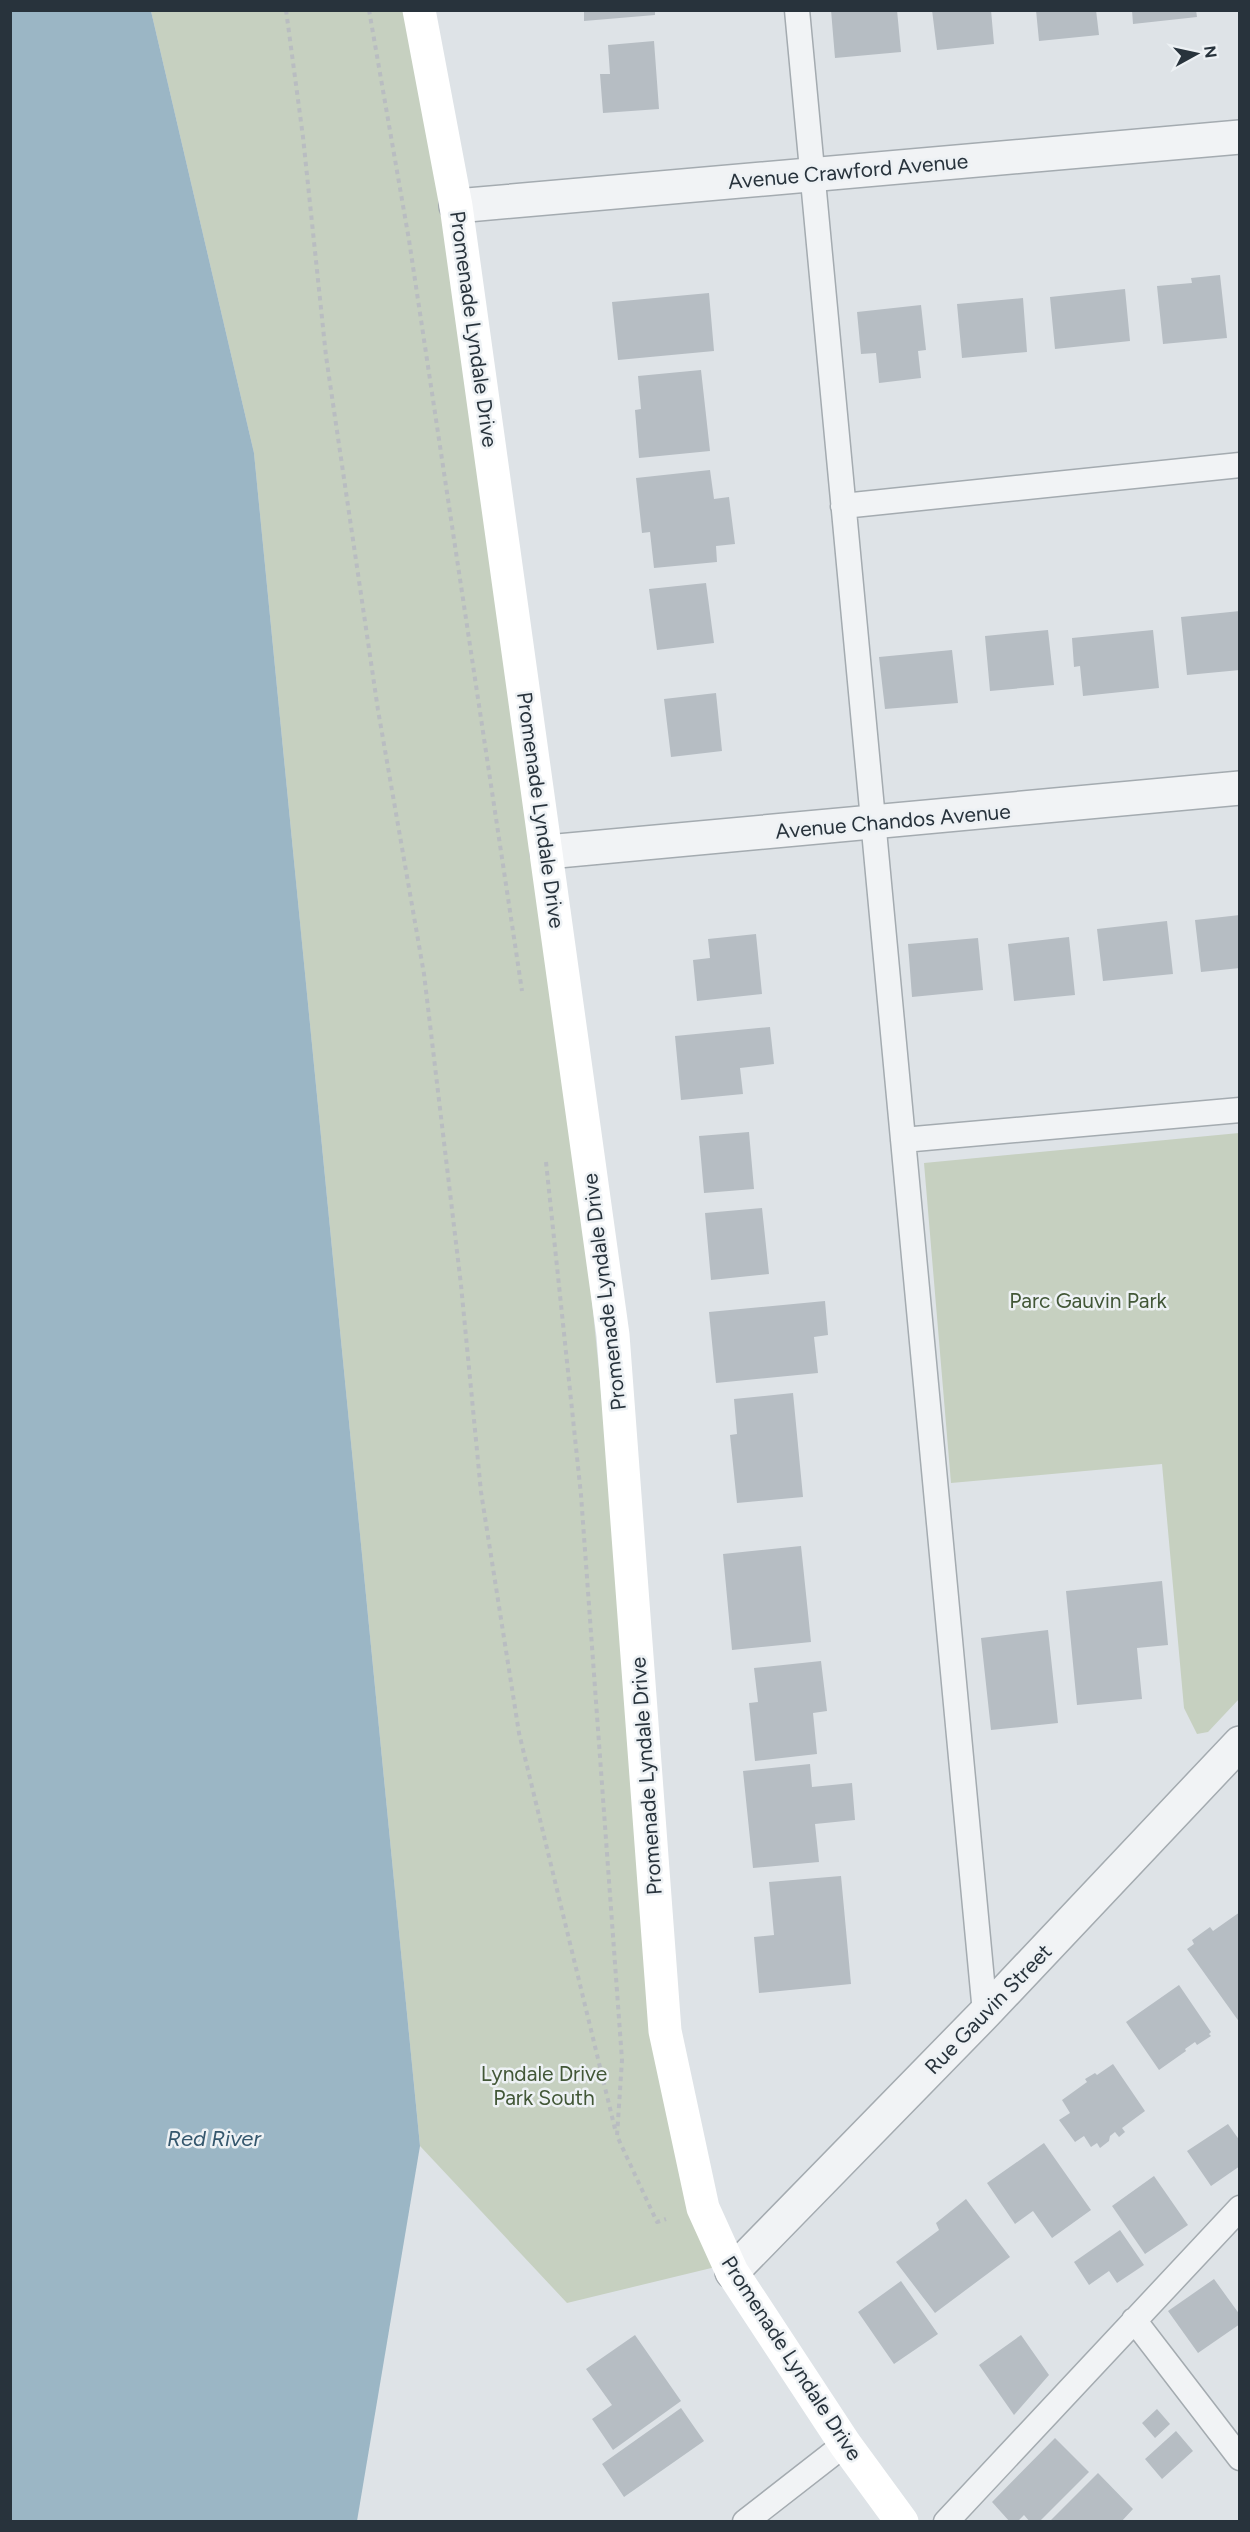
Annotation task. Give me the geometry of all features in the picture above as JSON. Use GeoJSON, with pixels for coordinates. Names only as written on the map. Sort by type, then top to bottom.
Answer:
{"type":"FeatureCollection","features":[{"type":"Feature","properties":{"kind":"street","name":"Promenade Lyndale Drive"},"geometry":{"type":"LineString","coordinates":[[419,10],[456,206],[613,1335],[665,2031],[703,2208],[732,2272],[845,2444],[902,2522]]}},
{"type":"Feature","properties":{"kind":"street","name":"Avenue Crawford Avenue"},"geometry":{"type":"LineString","coordinates":[[456,206],[1239,137]]}},
{"type":"Feature","properties":{"kind":"street","name":"Avenue Chandos Avenue"},"geometry":{"type":"LineString","coordinates":[[547,852],[1239,788]]}},
{"type":"Feature","properties":{"kind":"street","name":"Rue Gauvin Street"},"geometry":{"type":"LineString","coordinates":[[732,2272],[985,2013],[1239,1743]]}},
{"type":"Feature","properties":{"kind":"lane"},"geometry":{"type":"LineString","coordinates":[[797,10],[985,2013]]}},
{"type":"Feature","properties":{"kind":"lane"},"geometry":{"type":"LineString","coordinates":[[843,506],[1239,465]]}},
{"type":"Feature","properties":{"kind":"lane"},"geometry":{"type":"LineString","coordinates":[[903,1140],[1239,1110]]}},
{"type":"Feature","properties":{"kind":"lane"},"geometry":{"type":"LineString","coordinates":[[946,2522],[1239,2208]]}},
{"type":"Feature","properties":{"kind":"lane"},"geometry":{"type":"LineString","coordinates":[[1134,2320],[1239,2458]]}},
{"type":"Feature","properties":{"kind":"lane"},"geometry":{"type":"LineString","coordinates":[[745,2522],[845,2444]]}},
{"type":"Feature","properties":{"kind":"path"},"geometry":{"type":"LineString","coordinates":[[286,10],[302,125],[326,356],[378,710],[424,974],[461,1285],[481,1492],[519,1733],[617,2136],[657,2222],[703,2208]]}},
{"type":"Feature","properties":{"kind":"path"},"geometry":{"type":"LineString","coordinates":[[369,10],[409,240],[524,1000]]}},
{"type":"Feature","properties":{"kind":"path"},"geometry":{"type":"LineString","coordinates":[[545,1153],[583,1518],[622,2060],[617,2136]]}},
{"type":"Feature","properties":{"kind":"green space","name":"Lyndale Drive Park South"},"geometry":{"type":"Polygon","coordinates":[[[151,11],[419,11],[547,852],[665,2030],[732,2263],[567,2303],[420,2146],[254,453],[151,11]]]}},
{"type":"Feature","properties":{"kind":"green space","name":"Parc Gauvin Park"},"geometry":{"type":"Polygon","coordinates":[[[1239,1133],[1239,1699],[1208,1732],[1197,1734],[1184,1708],[1162,1464],[951,1483],[924,1163],[1239,1133]]]}},
{"type":"Feature","properties":{"kind":"water","name":"Red River"},"geometry":{"type":"Polygon","coordinates":[[[11,10],[151,11],[254,453],[420,2146],[357,2521],[11,2521],[11,10]]]}},
{"type":"Feature","properties":{"kind":"building"},"geometry":{"type":"Polygon","coordinates":[[[584,10],[655,10],[655,15],[584,21],[584,10]]]}},
{"type":"Feature","properties":{"kind":"building"},"geometry":{"type":"Polygon","coordinates":[[[831,10],[897,10],[901,52],[835,58],[831,10]]]}},
{"type":"Feature","properties":{"kind":"building"},"geometry":{"type":"Polygon","coordinates":[[[932,10],[991,10],[994,44],[937,50],[932,10]]]}},
{"type":"Feature","properties":{"kind":"building"},"geometry":{"type":"Polygon","coordinates":[[[1036,10],[1096,10],[1099,35],[1039,41],[1036,10]]]}},
{"type":"Feature","properties":{"kind":"building"},"geometry":{"type":"Polygon","coordinates":[[[1132,10],[1196,10],[1197,17],[1133,24],[1132,10]]]}},
{"type":"Feature","properties":{"kind":"building"},"geometry":{"type":"Polygon","coordinates":[[[654,41],[659,109],[603,113],[600,74],[610,74],[608,45],[654,41]]]}},
{"type":"Feature","properties":{"kind":"building"},"geometry":{"type":"Polygon","coordinates":[[[1220,275],[1227,338],[1163,344],[1157,286],[1192,283],[1191,278],[1220,275]]]}},
{"type":"Feature","properties":{"kind":"building"},"geometry":{"type":"Polygon","coordinates":[[[1125,289],[1130,341],[1055,349],[1050,297],[1125,289]]]}},
{"type":"Feature","properties":{"kind":"building"},"geometry":{"type":"Polygon","coordinates":[[[709,293],[714,351],[618,360],[612,302],[709,293]]]}},
{"type":"Feature","properties":{"kind":"building"},"geometry":{"type":"Polygon","coordinates":[[[1023,298],[1027,352],[962,358],[957,304],[1023,298]]]}},
{"type":"Feature","properties":{"kind":"building"},"geometry":{"type":"Polygon","coordinates":[[[921,305],[926,350],[918,351],[921,378],[879,383],[876,353],[861,354],[857,312],[921,305]]]}},
{"type":"Feature","properties":{"kind":"building"},"geometry":{"type":"Polygon","coordinates":[[[701,370],[710,451],[639,458],[635,410],[641,409],[638,376],[701,370]]]}},
{"type":"Feature","properties":{"kind":"building"},"geometry":{"type":"Polygon","coordinates":[[[710,470],[714,499],[729,497],[735,544],[716,546],[717,562],[654,568],[650,532],[642,533],[636,478],[710,470]]]}},
{"type":"Feature","properties":{"kind":"building"},"geometry":{"type":"Polygon","coordinates":[[[706,583],[714,643],[657,650],[649,589],[706,583]]]}},
{"type":"Feature","properties":{"kind":"building"},"geometry":{"type":"Polygon","coordinates":[[[1240,611],[1240,670],[1187,675],[1181,617],[1240,611]]]}},
{"type":"Feature","properties":{"kind":"building"},"geometry":{"type":"Polygon","coordinates":[[[1048,630],[1054,685],[990,691],[985,636],[1048,630]]]}},
{"type":"Feature","properties":{"kind":"building"},"geometry":{"type":"Polygon","coordinates":[[[1153,630],[1159,688],[1083,696],[1080,666],[1074,667],[1072,638],[1153,630]]]}},
{"type":"Feature","properties":{"kind":"building"},"geometry":{"type":"Polygon","coordinates":[[[952,650],[958,703],[885,709],[879,657],[952,650]]]}},
{"type":"Feature","properties":{"kind":"building"},"geometry":{"type":"Polygon","coordinates":[[[716,693],[722,751],[671,757],[664,699],[716,693]]]}},
{"type":"Feature","properties":{"kind":"building"},"geometry":{"type":"Polygon","coordinates":[[[1240,915],[1240,968],[1201,972],[1195,920],[1240,915]]]}},
{"type":"Feature","properties":{"kind":"building"},"geometry":{"type":"Polygon","coordinates":[[[1167,921],[1173,974],[1103,981],[1097,929],[1167,921]]]}},
{"type":"Feature","properties":{"kind":"building"},"geometry":{"type":"Polygon","coordinates":[[[756,934],[762,994],[697,1001],[693,960],[710,958],[708,939],[756,934]]]}},
{"type":"Feature","properties":{"kind":"building"},"geometry":{"type":"Polygon","coordinates":[[[1069,937],[1075,995],[1014,1001],[1008,944],[1069,937]]]}},
{"type":"Feature","properties":{"kind":"building"},"geometry":{"type":"Polygon","coordinates":[[[978,938],[983,990],[912,997],[908,944],[978,938]]]}},
{"type":"Feature","properties":{"kind":"building"},"geometry":{"type":"Polygon","coordinates":[[[770,1027],[774,1064],[740,1068],[743,1094],[681,1100],[675,1036],[770,1027]]]}},
{"type":"Feature","properties":{"kind":"building"},"geometry":{"type":"Polygon","coordinates":[[[749,1132],[754,1189],[704,1193],[699,1136],[749,1132]]]}},
{"type":"Feature","properties":{"kind":"building"},"geometry":{"type":"Polygon","coordinates":[[[762,1208],[769,1274],[711,1280],[705,1213],[762,1208]]]}},
{"type":"Feature","properties":{"kind":"building"},"geometry":{"type":"Polygon","coordinates":[[[825,1301],[828,1335],[814,1337],[818,1373],[716,1383],[709,1312],[825,1301]]]}},
{"type":"Feature","properties":{"kind":"building"},"geometry":{"type":"Polygon","coordinates":[[[793,1393],[803,1497],[737,1503],[730,1435],[737,1434],[734,1399],[793,1393]]]}},
{"type":"Feature","properties":{"kind":"building"},"geometry":{"type":"Polygon","coordinates":[[[801,1546],[811,1642],[732,1650],[723,1554],[801,1546]]]}},
{"type":"Feature","properties":{"kind":"building"},"geometry":{"type":"Polygon","coordinates":[[[1162,1581],[1168,1645],[1137,1648],[1142,1699],[1077,1705],[1066,1591],[1162,1581]]]}},
{"type":"Feature","properties":{"kind":"building"},"geometry":{"type":"Polygon","coordinates":[[[1048,1630],[1058,1723],[991,1730],[981,1638],[1048,1630]]]}},
{"type":"Feature","properties":{"kind":"building"},"geometry":{"type":"Polygon","coordinates":[[[821,1661],[827,1711],[813,1713],[817,1754],[755,1761],[749,1703],[758,1702],[754,1668],[821,1661]]]}},
{"type":"Feature","properties":{"kind":"building"},"geometry":{"type":"Polygon","coordinates":[[[810,1764],[812,1787],[852,1783],[855,1820],[815,1824],[819,1862],[753,1868],[743,1771],[810,1764]]]}},
{"type":"Feature","properties":{"kind":"building"},"geometry":{"type":"Polygon","coordinates":[[[841,1876],[851,1984],[759,1993],[754,1937],[774,1935],[769,1882],[841,1876]]]}},
{"type":"Feature","properties":{"kind":"building"},"geometry":{"type":"Polygon","coordinates":[[[1240,1912],[1240,2023],[1187,1949],[1194,1944],[1192,1940],[1210,1927],[1213,1931],[1240,1912]]]}},
{"type":"Feature","properties":{"kind":"building"},"geometry":{"type":"Polygon","coordinates":[[[1179,1985],[1211,2032],[1209,2034],[1211,2036],[1197,2045],[1195,2042],[1159,2070],[1126,2022],[1179,1985]]]}},
{"type":"Feature","properties":{"kind":"building"},"geometry":{"type":"Polygon","coordinates":[[[1113,2064],[1145,2111],[1122,2128],[1125,2132],[1119,2137],[1115,2132],[1100,2148],[1097,2143],[1091,2147],[1084,2136],[1075,2142],[1059,2120],[1070,2113],[1062,2100],[1087,2082],[1085,2079],[1095,2073],[1097,2075],[1113,2064]]]}},
{"type":"Feature","properties":{"kind":"building"},"geometry":{"type":"Polygon","coordinates":[[[1228,2124],[1240,2141],[1240,2166],[1211,2186],[1187,2151],[1228,2124]]]}},
{"type":"Feature","properties":{"kind":"building"},"geometry":{"type":"Polygon","coordinates":[[[1044,2143],[1091,2210],[1052,2238],[1033,2211],[1015,2224],[987,2183],[1044,2143]]]}},
{"type":"Feature","properties":{"kind":"building"},"geometry":{"type":"Polygon","coordinates":[[[1154,2176],[1188,2225],[1145,2254],[1112,2206],[1154,2176]]]}},
{"type":"Feature","properties":{"kind":"building"},"geometry":{"type":"Polygon","coordinates":[[[966,2199],[1010,2257],[935,2313],[896,2262],[939,2230],[936,2223],[966,2199]]]}},
{"type":"Feature","properties":{"kind":"building"},"geometry":{"type":"Polygon","coordinates":[[[1120,2230],[1144,2265],[1117,2283],[1109,2271],[1089,2285],[1074,2262],[1120,2230]]]}},
{"type":"Feature","properties":{"kind":"building"},"geometry":{"type":"Polygon","coordinates":[[[1214,2279],[1240,2315],[1240,2324],[1198,2353],[1168,2311],[1214,2279]]]}},
{"type":"Feature","properties":{"kind":"building"},"geometry":{"type":"Polygon","coordinates":[[[901,2281],[938,2334],[894,2364],[858,2312],[901,2281]]]}},
{"type":"Feature","properties":{"kind":"building"},"geometry":{"type":"Polygon","coordinates":[[[635,2335],[681,2401],[613,2450],[592,2419],[612,2405],[586,2369],[635,2335]]]}},
{"type":"Feature","properties":{"kind":"building"},"geometry":{"type":"Polygon","coordinates":[[[1021,2335],[1049,2375],[1014,2415],[979,2365],[1021,2335]]]}},
{"type":"Feature","properties":{"kind":"building"},"geometry":{"type":"Polygon","coordinates":[[[681,2408],[704,2441],[624,2497],[602,2464],[681,2408]]]}},
{"type":"Feature","properties":{"kind":"building"},"geometry":{"type":"Polygon","coordinates":[[[1157,2409],[1170,2424],[1155,2438],[1142,2423],[1157,2409]]]}},
{"type":"Feature","properties":{"kind":"building"},"geometry":{"type":"Polygon","coordinates":[[[1176,2431],[1193,2451],[1162,2479],[1145,2459],[1176,2431]]]}},
{"type":"Feature","properties":{"kind":"building"},"geometry":{"type":"Polygon","coordinates":[[[1055,2438],[1089,2472],[1039,2522],[1030,2522],[1024,2515],[1017,2522],[1010,2522],[992,2502],[1055,2438]]]}},
{"type":"Feature","properties":{"kind":"building"},"geometry":{"type":"Polygon","coordinates":[[[1098,2473],[1133,2509],[1121,2522],[1049,2522],[1098,2473]]]}}]}
